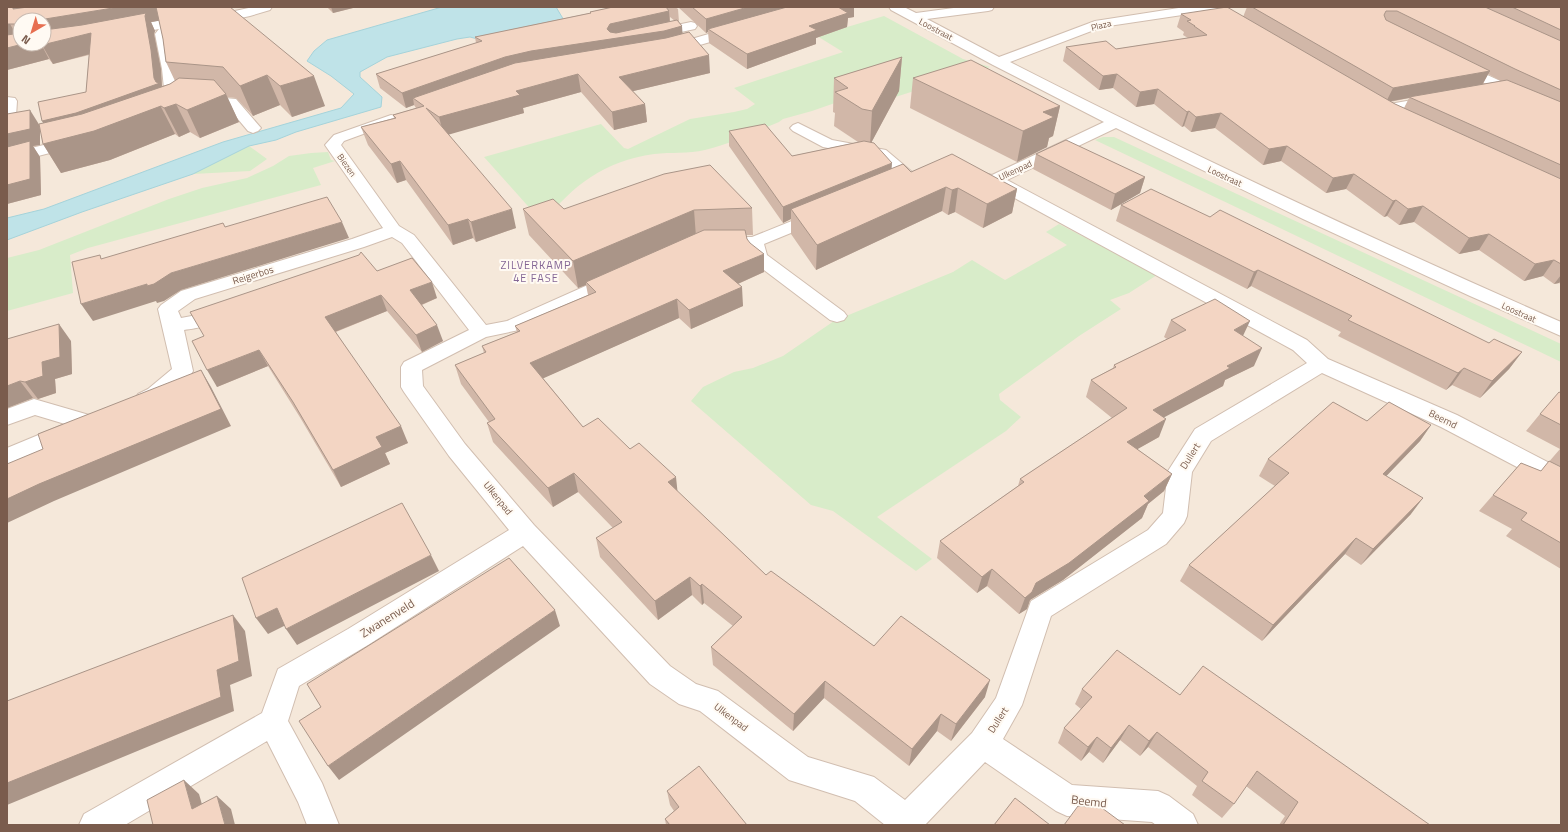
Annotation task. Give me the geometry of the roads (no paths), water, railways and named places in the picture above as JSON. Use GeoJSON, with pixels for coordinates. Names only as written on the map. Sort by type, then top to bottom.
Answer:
{"type":"FeatureCollection","features":[{"type":"Feature","properties":{"kind":"street"},"geometry":{"type":"LineString","coordinates":[[172,7],[171,26],[161,34],[169,69],[172,98],[231,102],[253,128]]}},
{"type":"Feature","properties":{"kind":"street"},"geometry":{"type":"LineString","coordinates":[[114,34],[157,25],[185,26],[250,12],[266,7]]}},
{"type":"Feature","properties":{"kind":"street","name":"Loostraat"},"geometry":{"type":"LineString","coordinates":[[895,7],[1114,122],[1441,277],[1561,330]]}},
{"type":"Feature","properties":{"kind":"street"},"geometry":{"type":"LineString","coordinates":[[914,17],[988,7]]}},
{"type":"Feature","properties":{"kind":"street"},"geometry":{"type":"LineString","coordinates":[[1210,7],[1254,31]]}},
{"type":"Feature","properties":{"kind":"street","name":"Plaza"},"geometry":{"type":"LineString","coordinates":[[998,62],[1099,24],[1210,7]]}},
{"type":"Feature","properties":{"kind":"street"},"geometry":{"type":"LineString","coordinates":[[680,16],[708,39]]}},
{"type":"Feature","properties":{"kind":"street"},"geometry":{"type":"LineString","coordinates":[[639,37],[691,26]]}},
{"type":"Feature","properties":{"kind":"street"},"geometry":{"type":"LineString","coordinates":[[651,53],[746,28]]}},
{"type":"Feature","properties":{"kind":"street"},"geometry":{"type":"LineString","coordinates":[[1447,60],[1501,88],[1561,115]]}},
{"type":"Feature","properties":{"kind":"street"},"geometry":{"type":"LineString","coordinates":[[1481,91],[1501,88]]}},
{"type":"Feature","properties":{"kind":"street"},"geometry":{"type":"LineString","coordinates":[[1384,109],[1451,97]]}},
{"type":"Feature","properties":{"kind":"street"},"geometry":{"type":"LineString","coordinates":[[165,112],[178,107],[189,99]]}},
{"type":"Feature","properties":{"kind":"street"},"geometry":{"type":"LineString","coordinates":[[7,101],[10,101],[7,132]]}},
{"type":"Feature","properties":{"kind":"street"},"geometry":{"type":"LineString","coordinates":[[1371,101],[1407,121]]}},
{"type":"Feature","properties":{"kind":"street","name":"Biezen"},"geometry":{"type":"LineString","coordinates":[[404,115],[339,138],[333,145],[393,230],[408,239],[482,332]]}},
{"type":"Feature","properties":{"kind":"street","name":"Ulkenpad"},"geometry":{"type":"LineString","coordinates":[[798,128],[828,144],[880,152],[930,173],[994,180],[1114,122]]}},
{"type":"Feature","properties":{"kind":"street"},"geometry":{"type":"LineString","coordinates":[[7,159],[93,138]]}},
{"type":"Feature","properties":{"kind":"street"},"geometry":{"type":"LineString","coordinates":[[888,186],[930,173]]}},
{"type":"Feature","properties":{"kind":"street"},"geometry":{"type":"LineString","coordinates":[[994,180],[1300,344],[1321,364]]}},
{"type":"Feature","properties":{"kind":"street"},"geometry":{"type":"LineString","coordinates":[[702,242],[755,242],[836,208]]}},
{"type":"Feature","properties":{"kind":"street","name":"Reigerbos"},"geometry":{"type":"LineString","coordinates":[[129,406],[156,394],[183,371],[168,309],[188,295],[358,251],[393,230]]}},
{"type":"Feature","properties":{"kind":"street"},"geometry":{"type":"LineString","coordinates":[[755,242],[758,257],[837,316]]}},
{"type":"Feature","properties":{"kind":"street","name":"Ulkenpad"},"geometry":{"type":"LineString","coordinates":[[632,273],[512,326],[482,332],[411,367],[412,387],[457,450],[526,532],[660,675],[689,695],[708,700],[800,769],[863,788],[904,823]]}},
{"type":"Feature","properties":{"kind":"street"},"geometry":{"type":"LineString","coordinates":[[173,325],[200,321],[238,308]]}},
{"type":"Feature","properties":{"kind":"street","name":"Beemd"},"geometry":{"type":"LineString","coordinates":[[1321,364],[1449,421],[1561,480]]}},
{"type":"Feature","properties":{"kind":"street","name":"Dullert"},"geometry":{"type":"LineString","coordinates":[[904,823],[983,743],[1008,705],[1040,609],[1157,537],[1175,516],[1180,471],[1203,435],[1321,364]]}},
{"type":"Feature","properties":{"kind":"street"},"geometry":{"type":"LineString","coordinates":[[7,417],[34,407],[88,423]]}},
{"type":"Feature","properties":{"kind":"street"},"geometry":{"type":"LineString","coordinates":[[7,457],[109,414]]}},
{"type":"Feature","properties":{"kind":"street","name":"Zwanenveld"},"geometry":{"type":"LineString","coordinates":[[273,722],[288,678],[358,637],[526,532]]}},
{"type":"Feature","properties":{"kind":"street"},"geometry":{"type":"LineString","coordinates":[[94,825],[273,722],[311,794],[323,825]]}},
{"type":"Feature","properties":{"kind":"street","name":"Beemd"},"geometry":{"type":"LineString","coordinates":[[983,743],[1067,800],[1158,806],[1182,825]]}},
{"type":"Feature","properties":{"kind":"water"},"geometry":{"type":"Polygon","coordinates":[[[442,7],[556,7],[565,22],[485,41],[470,37],[457,39],[387,57],[360,72],[360,77],[382,97],[381,107],[296,132],[276,140],[249,146],[193,174],[82,212],[7,240],[7,218],[44,209],[223,142],[341,108],[354,94],[331,76],[307,61],[314,51],[327,40],[442,7]]]}},
{"type":"Feature","properties":{"kind":"district","name":"ZILVERKAMP 4E FASE"},"geometry":{"type":"Point","coordinates":[536,271]}}]}
